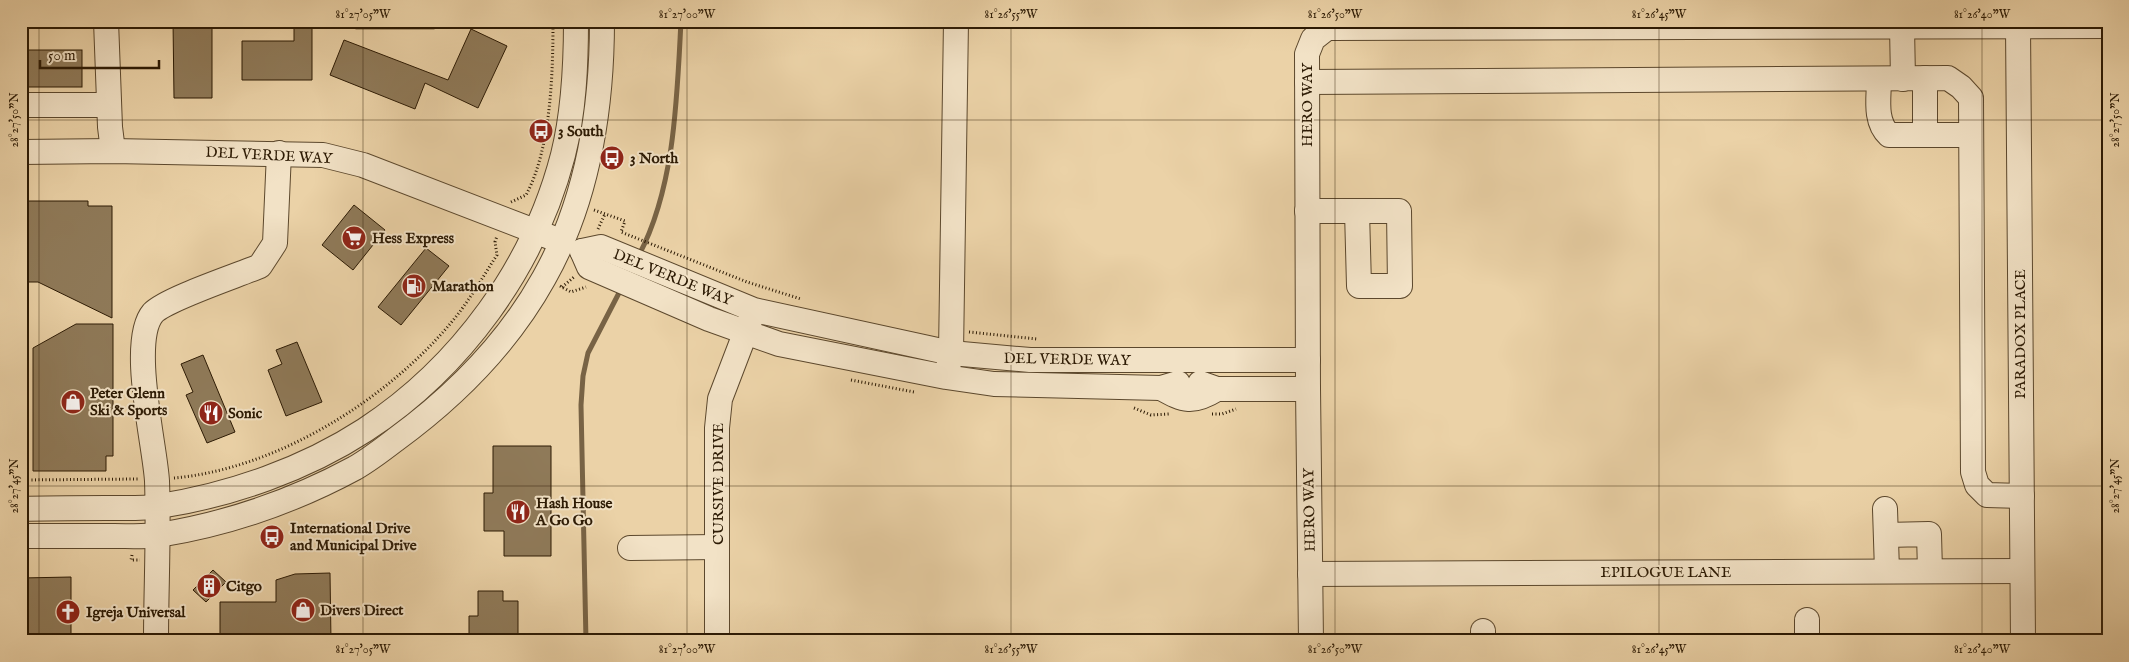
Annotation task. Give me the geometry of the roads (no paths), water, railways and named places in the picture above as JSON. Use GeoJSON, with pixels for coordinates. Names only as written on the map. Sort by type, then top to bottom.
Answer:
{"type":"FeatureCollection","features":[{"type":"Feature","properties":{"kind":"street"},"geometry":{"type":"LineString","coordinates":[[106,21],[113,151]]}},
{"type":"Feature","properties":{"kind":"street"},"geometry":{"type":"LineString","coordinates":[[21,508],[157,507],[226,491],[298,466],[365,430],[399,405],[464,344],[519,266],[536,231],[563,156],[570,122],[574,92],[576,21]]}},
{"type":"Feature","properties":{"kind":"street"},"geometry":{"type":"LineString","coordinates":[[21,536],[156,536],[226,520],[269,507],[356,467],[388,445],[439,405],[492,352],[544,278],[572,246],[598,111],[602,69],[602,21]]}},
{"type":"Feature","properties":{"kind":"street"},"geometry":{"type":"LineString","coordinates":[[946,377],[952,353],[956,21]]}},
{"type":"Feature","properties":{"kind":"street","name":"HERO WAY"},"geometry":{"type":"LineString","coordinates":[[1312,641],[1308,389],[1307,54],[1314,38],[1327,28],[1496,24],[1855,24],[1902,27],[2108,26]]}},
{"type":"Feature","properties":{"kind":"street","name":"PARADOX PLACE"},"geometry":{"type":"LineString","coordinates":[[2018,26],[2023,641]]}},
{"type":"Feature","properties":{"kind":"street"},"geometry":{"type":"LineString","coordinates":[[1902,27],[1925,135]]}},
{"type":"Feature","properties":{"kind":"street"},"geometry":{"type":"LineString","coordinates":[[1307,82],[1948,78],[1961,87],[1971,98],[1973,472],[1977,485],[1987,495],[2022,496]]}},
{"type":"Feature","properties":{"kind":"street"},"geometry":{"type":"LineString","coordinates":[[1879,79],[1879,119],[1882,128],[1889,135],[1971,135]]}},
{"type":"Feature","properties":{"kind":"street"},"geometry":{"type":"LineString","coordinates":[[21,106],[109,104]]}},
{"type":"Feature","properties":{"kind":"street","name":"DEL VERDE WAY"},"geometry":{"type":"LineString","coordinates":[[21,152],[279,152],[323,155],[363,165],[504,218],[572,246],[601,247],[754,310],[952,353],[1030,360],[1308,360]]}},
{"type":"Feature","properties":{"kind":"street"},"geometry":{"type":"LineString","coordinates":[[156,641],[157,479],[144,393],[144,336],[153,314],[168,304],[260,266],[275,243],[279,152]]}},
{"type":"Feature","properties":{"kind":"street"},"geometry":{"type":"LineString","coordinates":[[1307,211],[1357,211],[1399,211],[1400,286],[1359,296],[1357,211]]}},
{"type":"Feature","properties":{"kind":"street","name":"DEL VERDE WAY"},"geometry":{"type":"LineString","coordinates":[[572,246],[589,267],[709,319],[779,344],[946,377],[994,384],[1308,389]]}},
{"type":"Feature","properties":{"kind":"street","name":"CURSIVE DRIVE"},"geometry":{"type":"LineString","coordinates":[[717,641],[717,428],[720,399],[754,310]]}},
{"type":"Feature","properties":{"kind":"street"},"geometry":{"type":"LineString","coordinates":[[1160,360],[1189,386]]}},
{"type":"Feature","properties":{"kind":"street"},"geometry":{"type":"LineString","coordinates":[[1885,509],[1886,571]]}},
{"type":"Feature","properties":{"kind":"street"},"geometry":{"type":"LineString","coordinates":[[1886,535],[1929,534],[1930,571]]}},
{"type":"Feature","properties":{"kind":"street"},"geometry":{"type":"LineString","coordinates":[[630,548],[717,547]]}},
{"type":"Feature","properties":{"kind":"street","name":"EPILOGUE LANE"},"geometry":{"type":"LineString","coordinates":[[1310,574],[2022,571]]}},
{"type":"Feature","properties":{"kind":"waterway"},"geometry":{"type":"LineString","coordinates":[[639,255],[651,229],[667,171],[678,80],[681,21]]}},
{"type":"Feature","properties":{"kind":"waterway"},"geometry":{"type":"LineString","coordinates":[[586,641],[581,405],[583,376],[588,353],[621,289]]}},
{"type":"Feature","properties":{"kind":"place","name":"3 South"},"geometry":{"type":"Point","coordinates":[541,131]}},
{"type":"Feature","properties":{"kind":"place","name":"3 North"},"geometry":{"type":"Point","coordinates":[612,158]}},
{"type":"Feature","properties":{"kind":"place","name":"Hess Express"},"geometry":{"type":"Point","coordinates":[354,238]}},
{"type":"Feature","properties":{"kind":"place","name":"Marathon"},"geometry":{"type":"Point","coordinates":[414,286]}},
{"type":"Feature","properties":{"kind":"place","name":"Peter Glenn Ski & Sports"},"geometry":{"type":"Point","coordinates":[73,402]}},
{"type":"Feature","properties":{"kind":"place","name":"Sonic"},"geometry":{"type":"Point","coordinates":[211,413]}},
{"type":"Feature","properties":{"kind":"place","name":"Hash House A Go Go"},"geometry":{"type":"Point","coordinates":[518,512]}},
{"type":"Feature","properties":{"kind":"place","name":"International Drive and Municipal Drive"},"geometry":{"type":"Point","coordinates":[272,537]}},
{"type":"Feature","properties":{"kind":"place","name":"Citgo"},"geometry":{"type":"Point","coordinates":[209,586]}},
{"type":"Feature","properties":{"kind":"place","name":"Divers Direct"},"geometry":{"type":"Point","coordinates":[303,610]}},
{"type":"Feature","properties":{"kind":"place","name":"Igreja Universal"},"geometry":{"type":"Point","coordinates":[68,612]}}]}
